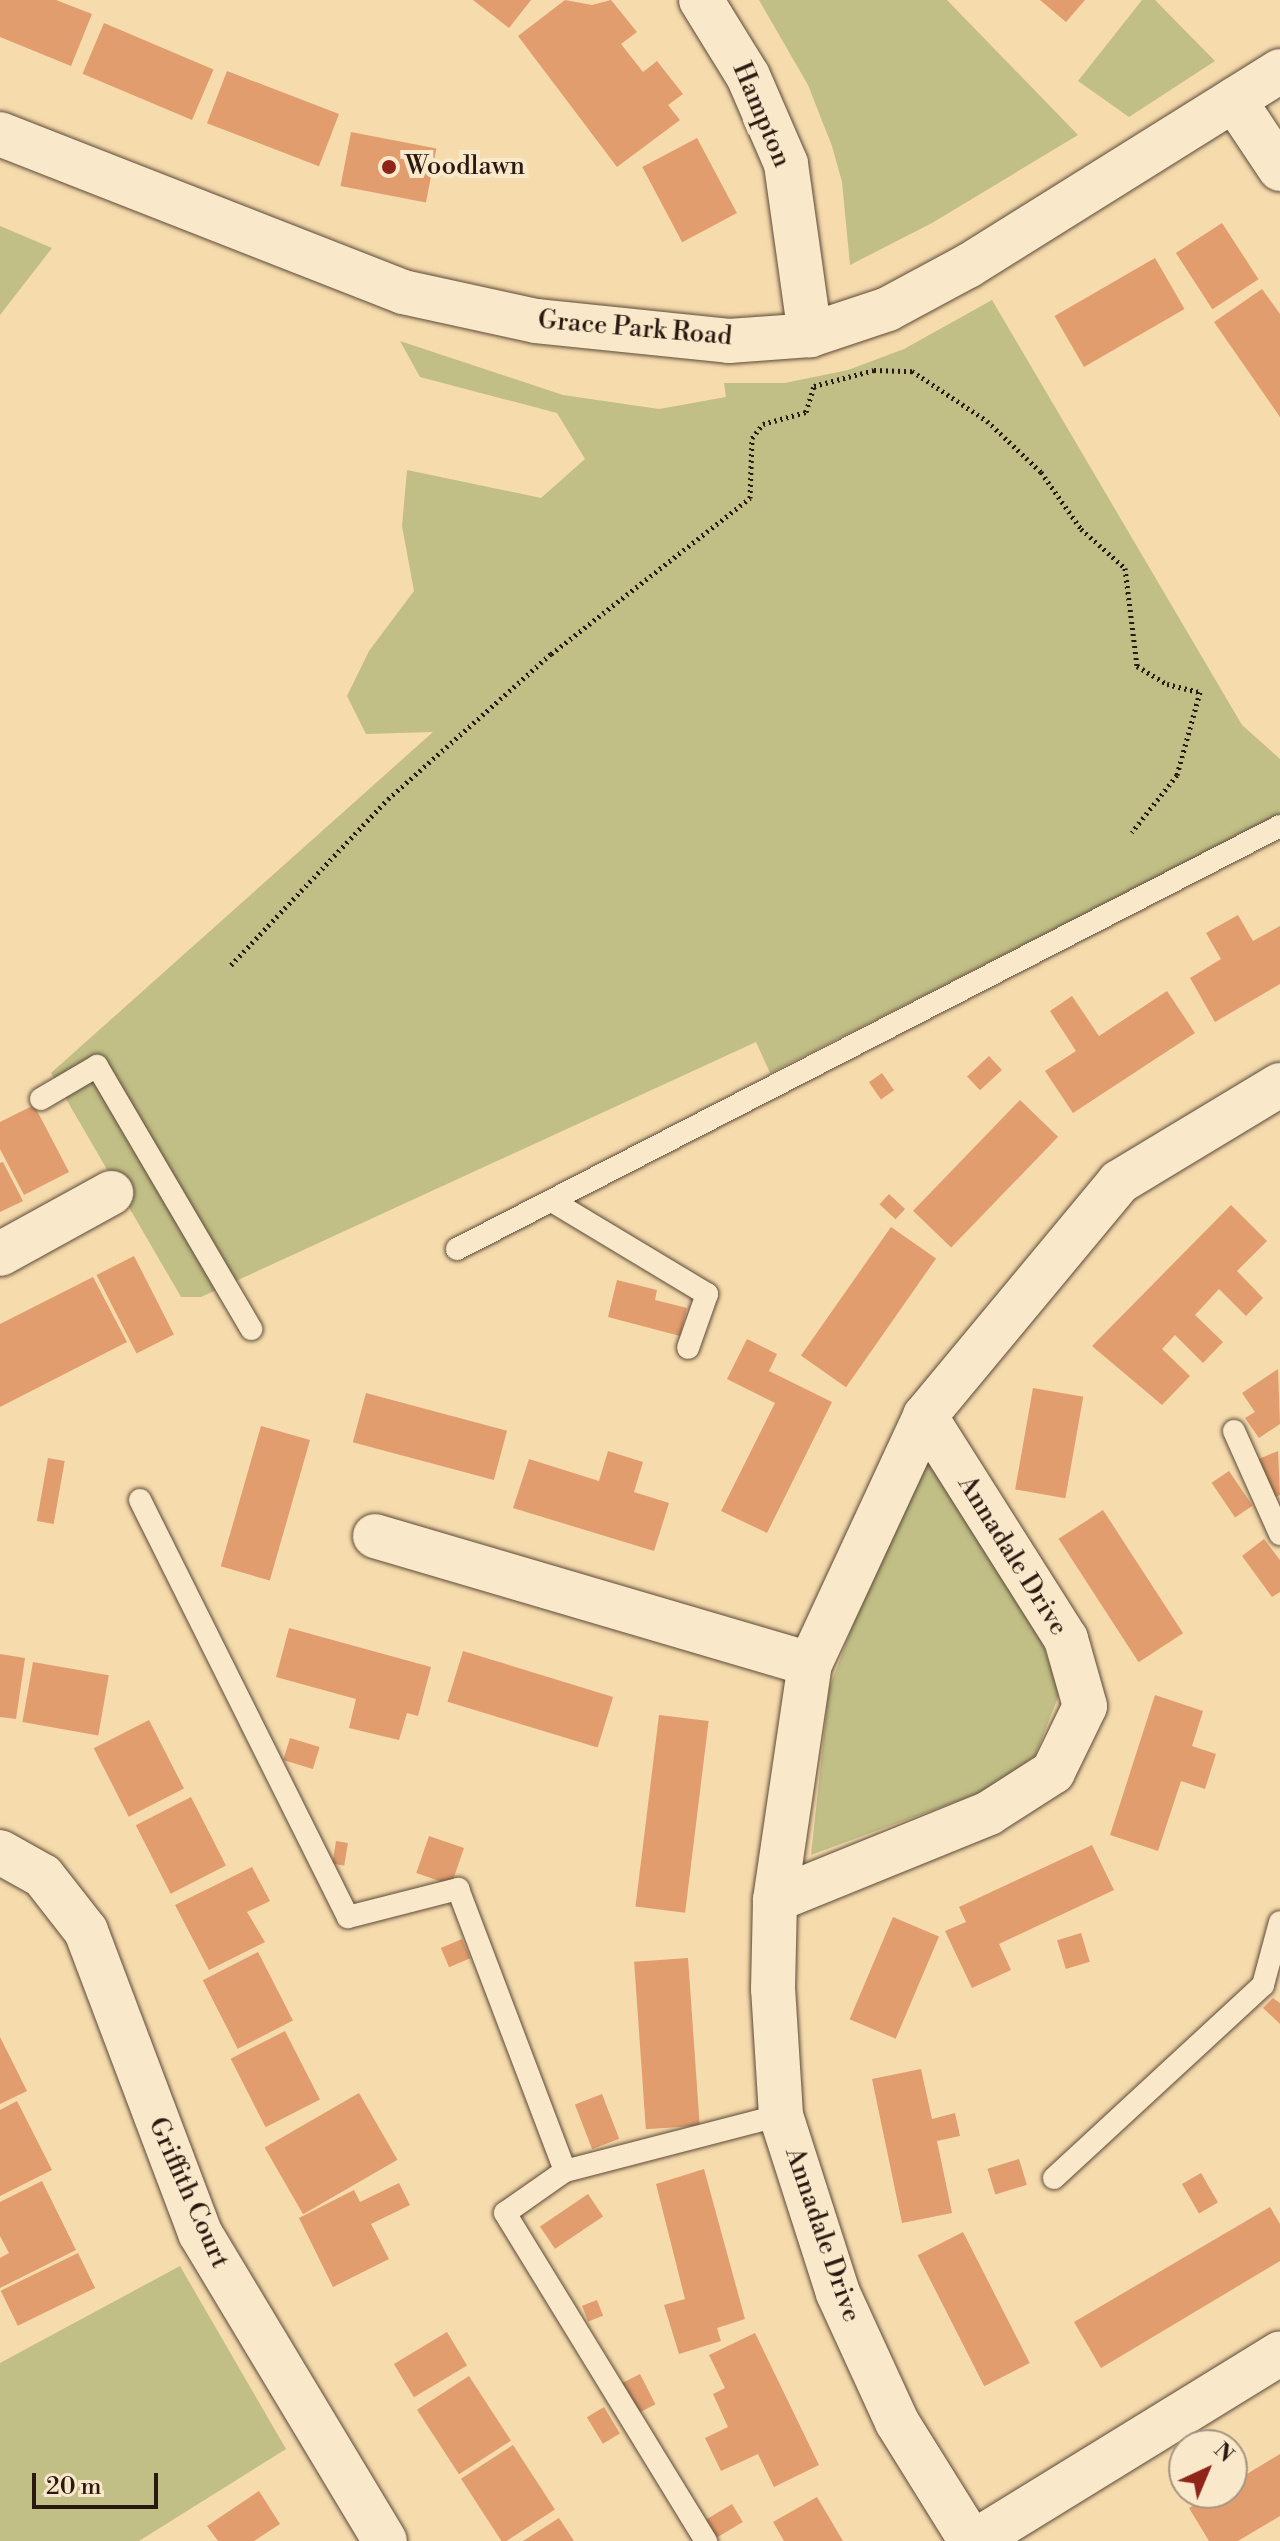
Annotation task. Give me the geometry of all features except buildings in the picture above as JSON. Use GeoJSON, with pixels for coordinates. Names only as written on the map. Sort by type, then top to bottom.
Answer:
{"type":"FeatureCollection","features":[{"type":"Feature","properties":{"kind":"street","name":"Hampton"},"geometry":{"type":"LineString","coordinates":[[701,0],[748,76],[786,164],[810,335]]}},
{"type":"Feature","properties":{"kind":"street","name":"Grace Park Road"},"geometry":{"type":"LineString","coordinates":[[0,134],[322,263],[471,310],[635,335],[729,341],[810,335],[888,309],[968,266],[1280,71]]}},
{"type":"Feature","properties":{"kind":"street"},"geometry":{"type":"LineString","coordinates":[[1234,100],[1280,169]]}},
{"type":"Feature","properties":{"kind":"street","name":"Annadale Drive"},"geometry":{"type":"LineString","coordinates":[[973,2541],[897,2422],[838,2293],[781,2115],[773,1989],[775,1900],[810,1664],[925,1416],[1119,1182],[1280,1085]]}},
{"type":"Feature","properties":{"kind":"street"},"geometry":{"type":"LineString","coordinates":[[0,1254],[111,1193]]}},
{"type":"Feature","properties":{"kind":"street","name":"Annadale Drive"},"geometry":{"type":"LineString","coordinates":[[775,1900],[989,1813],[1053,1772],[1085,1706],[1066,1639],[925,1416]]}},
{"type":"Feature","properties":{"kind":"street"},"geometry":{"type":"LineString","coordinates":[[375,1536],[810,1664]]}},
{"type":"Feature","properties":{"kind":"street","name":"Griffith Court"},"geometry":{"type":"LineString","coordinates":[[0,1852],[43,1876],[86,1931],[200,2233],[385,2541]]}},
{"type":"Feature","properties":{"kind":"street"},"geometry":{"type":"LineString","coordinates":[[973,2541],[1280,2353]]}},
{"type":"Feature","properties":{"kind":"lane"},"geometry":{"type":"LineString","coordinates":[[457,1249],[1280,826]]}},
{"type":"Feature","properties":{"kind":"lane"},"geometry":{"type":"LineString","coordinates":[[41,1099],[97,1066],[251,1329]]}},
{"type":"Feature","properties":{"kind":"lane"},"geometry":{"type":"LineString","coordinates":[[552,1201],[707,1294],[688,1348]]}},
{"type":"Feature","properties":{"kind":"lane"},"geometry":{"type":"LineString","coordinates":[[1234,1431],[1280,1534]]}},
{"type":"Feature","properties":{"kind":"lane"},"geometry":{"type":"LineString","coordinates":[[140,1500],[348,1917],[458,1889],[565,2171]]}},
{"type":"Feature","properties":{"kind":"lane"},"geometry":{"type":"LineString","coordinates":[[1054,2178],[1272,1990],[1280,1922]]}},
{"type":"Feature","properties":{"kind":"lane"},"geometry":{"type":"LineString","coordinates":[[706,2541],[505,2213],[565,2171],[781,2115]]}},
{"type":"Feature","properties":{"kind":"path"},"geometry":{"type":"LineString","coordinates":[[231,965],[388,799],[551,654],[750,498],[752,438],[763,424],[806,412],[814,386],[874,370],[912,371],[987,421],[1041,472],[1081,529],[1125,568],[1137,666],[1167,684],[1200,692],[1177,775],[1132,832]]}},
{"type":"Feature","properties":{"kind":"shaded area"},"geometry":{"type":"Polygon","coordinates":[[[759,0],[947,0],[1078,135],[932,223],[850,265],[842,182],[832,146],[808,85],[759,0]]]}},
{"type":"Feature","properties":{"kind":"shaded area"},"geometry":{"type":"Polygon","coordinates":[[[1142,0],[1155,0],[1215,61],[1129,117],[1078,81],[1142,0]]]}},
{"type":"Feature","properties":{"kind":"shaded area"},"geometry":{"type":"Polygon","coordinates":[[[0,226],[52,248],[0,315],[0,226]]]}},
{"type":"Feature","properties":{"kind":"shaded area"},"geometry":{"type":"Polygon","coordinates":[[[992,300],[1242,725],[1280,759],[1280,815],[770,1073],[756,1042],[201,1297],[181,1297],[51,1073],[433,732],[366,734],[347,696],[369,651],[414,591],[402,526],[407,470],[541,498],[585,459],[557,413],[420,377],[400,341],[563,395],[659,409],[726,397],[724,383],[785,383],[848,370],[904,349],[992,300]]]}},
{"type":"Feature","properties":{"kind":"shaded area"},"geometry":{"type":"Polygon","coordinates":[[[928,1455],[1038,1627],[1059,1695],[1035,1756],[982,1792],[811,1855],[829,1689],[866,1590],[928,1455]]]}},
{"type":"Feature","properties":{"kind":"shaded area"},"geometry":{"type":"Polygon","coordinates":[[[180,2266],[286,2449],[139,2541],[0,2541],[0,2363],[180,2266]]]}},
{"type":"Feature","properties":{"kind":"place","name":"Woodlawn"},"geometry":{"type":"Point","coordinates":[389,167]}}]}
